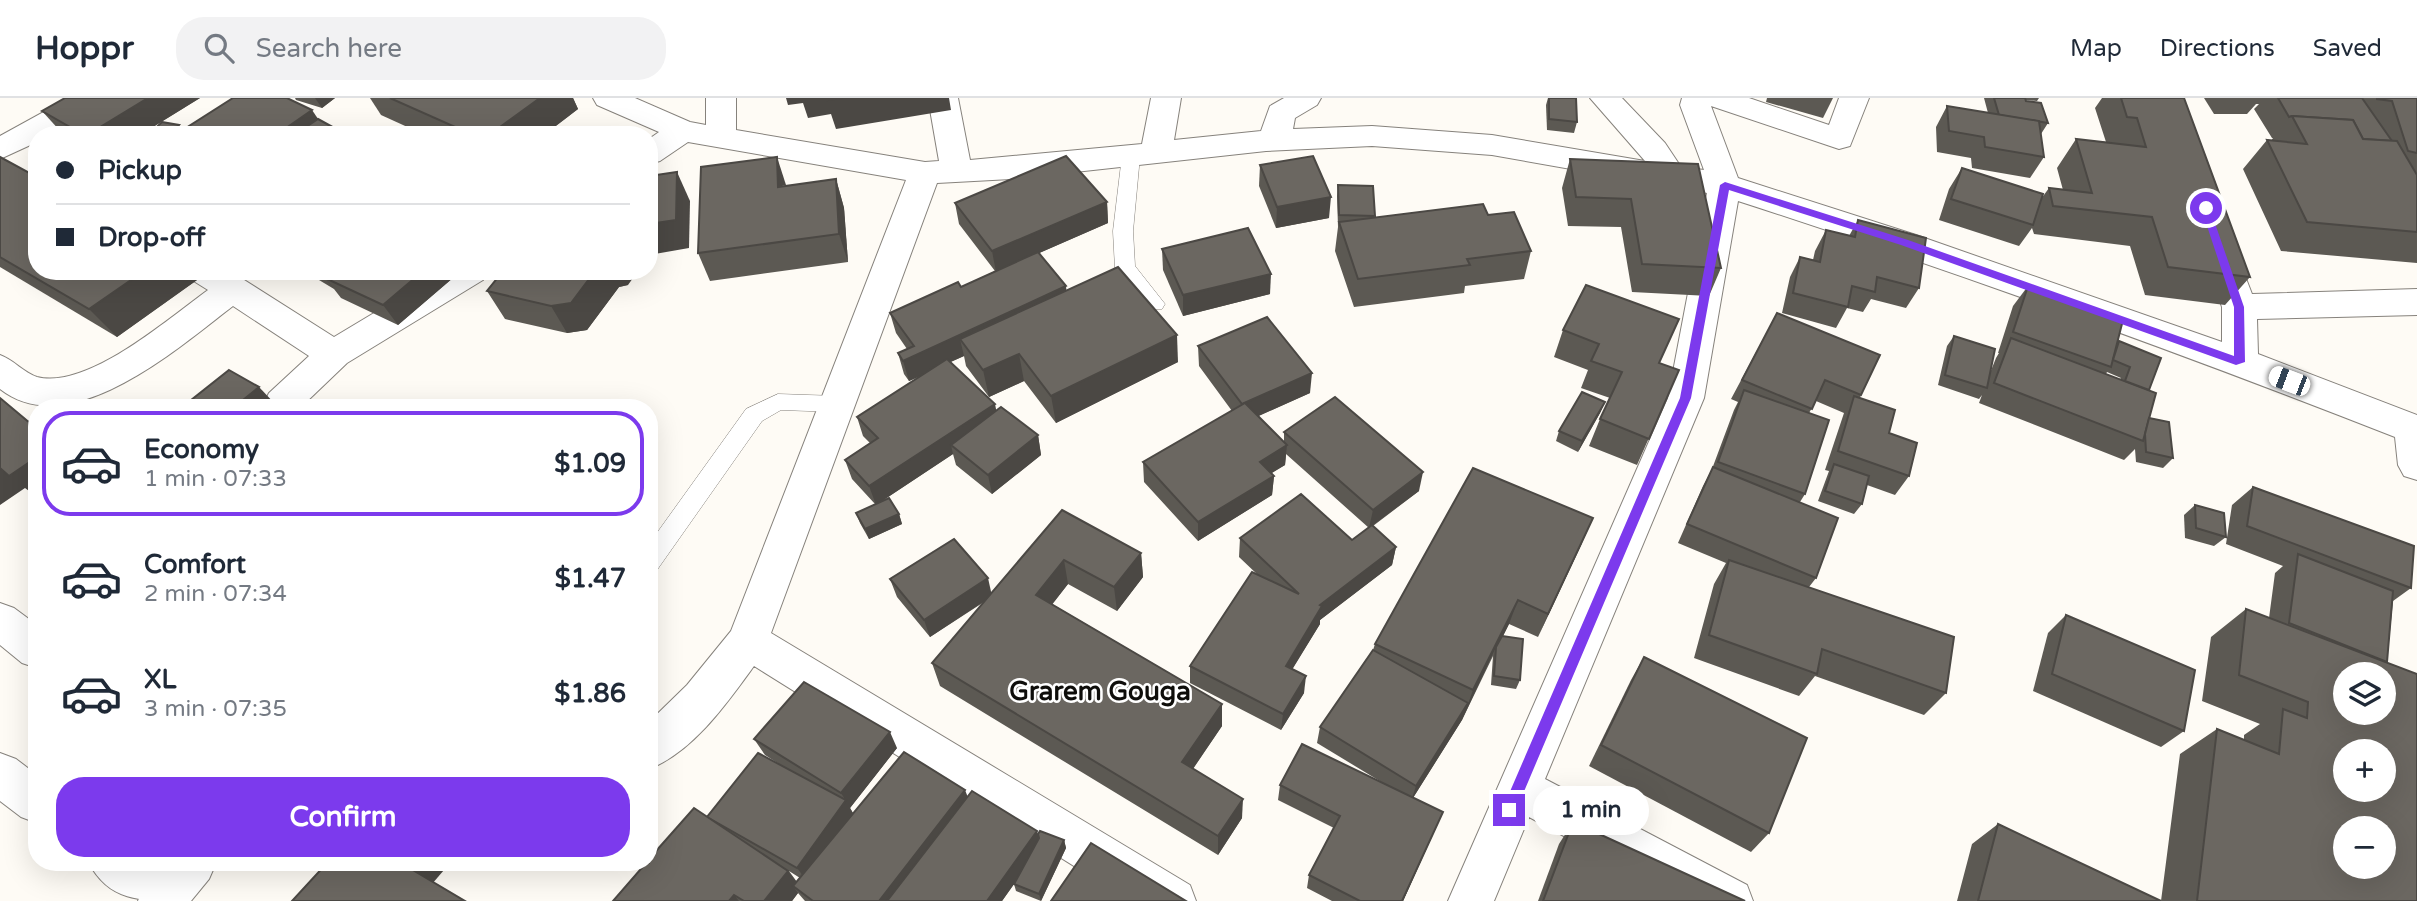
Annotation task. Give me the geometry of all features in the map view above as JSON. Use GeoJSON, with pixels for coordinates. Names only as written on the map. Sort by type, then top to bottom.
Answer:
{"type":"FeatureCollection","features":[{"type":"Feature","properties":{"kind":"street"},"geometry":{"type":"LineString","coordinates":[[40,126],[92,98]]}},
{"type":"Feature","properties":{"kind":"street"},"geometry":{"type":"LineString","coordinates":[[608,98],[682,131],[941,173],[1275,140],[1372,136],[1492,145],[1725,185],[1905,243],[2240,362],[2415,429],[2417,465]]}},
{"type":"Feature","properties":{"kind":"street"},"geometry":{"type":"LineString","coordinates":[[721,98],[721,136]]}},
{"type":"Feature","properties":{"kind":"street"},"geometry":{"type":"LineString","coordinates":[[658,742],[680,725],[711,692],[748,641],[837,404],[941,173],[943,98]]}},
{"type":"Feature","properties":{"kind":"street"},"geometry":{"type":"LineString","coordinates":[[1144,155],[1166,98]]}},
{"type":"Feature","properties":{"kind":"street"},"geometry":{"type":"LineString","coordinates":[[1275,140],[1281,113],[1306,98]]}},
{"type":"Feature","properties":{"kind":"street"},"geometry":{"type":"LineString","coordinates":[[1605,98],[1654,150],[1671,176]]}},
{"type":"Feature","properties":{"kind":"street"},"geometry":{"type":"LineString","coordinates":[[1471,901],[1686,398],[1725,185],[1695,105],[1697,98]]}},
{"type":"Feature","properties":{"kind":"street"},"geometry":{"type":"LineString","coordinates":[[1718,98],[1839,139],[1854,98]]}},
{"type":"Feature","properties":{"kind":"street"},"geometry":{"type":"LineString","coordinates":[[658,148],[682,131]]}},
{"type":"Feature","properties":{"kind":"street"},"geometry":{"type":"LineString","coordinates":[[3,146],[28,133]]}},
{"type":"Feature","properties":{"kind":"street"},"geometry":{"type":"LineString","coordinates":[[3,146],[28,160]]}},
{"type":"Feature","properties":{"kind":"street"},"geometry":{"type":"LineString","coordinates":[[2210,220],[2239,307],[2240,362]]}},
{"type":"Feature","properties":{"kind":"street"},"geometry":{"type":"LineString","coordinates":[[0,369],[29,390],[53,394],[80,389],[106,378],[219,280],[334,354]]}},
{"type":"Feature","properties":{"kind":"street"},"geometry":{"type":"LineString","coordinates":[[286,399],[334,354],[456,280]]}},
{"type":"Feature","properties":{"kind":"street"},"geometry":{"type":"LineString","coordinates":[[2239,307],[2417,302]]}},
{"type":"Feature","properties":{"kind":"street"},"geometry":{"type":"LineString","coordinates":[[0,621],[28,643]]}},
{"type":"Feature","properties":{"kind":"street"},"geometry":{"type":"LineString","coordinates":[[748,641],[1173,901]]}},
{"type":"Feature","properties":{"kind":"street"},"geometry":{"type":"LineString","coordinates":[[0,774],[28,795]]}},
{"type":"Feature","properties":{"kind":"street"},"geometry":{"type":"LineString","coordinates":[[1518,788],[1730,901]]}},
{"type":"Feature","properties":{"kind":"street"},"geometry":{"type":"LineString","coordinates":[[122,871],[160,901],[186,871]]}},
{"type":"Feature","properties":{"kind":"lane"},"geometry":{"type":"LineString","coordinates":[[1144,155],[1123,232],[1125,268],[1155,304]]}},
{"type":"Feature","properties":{"kind":"lane"},"geometry":{"type":"LineString","coordinates":[[658,550],[754,415],[778,402],[837,404]]}},
{"type":"Feature","properties":{"kind":"building"},"geometry":{"type":"Polygon","coordinates":[[[65,98],[148,98],[102,126],[68,126],[42,111],[65,98]]]}},
{"type":"Feature","properties":{"kind":"building"},"geometry":{"type":"Polygon","coordinates":[[[233,98],[287,98],[312,110],[289,126],[189,126],[233,98]]]}},
{"type":"Feature","properties":{"kind":"building"},"geometry":{"type":"Polygon","coordinates":[[[390,98],[540,98],[501,126],[453,126],[390,98]]]}},
{"type":"Feature","properties":{"kind":"building"},"geometry":{"type":"Polygon","coordinates":[[[1549,98],[1576,98],[1577,122],[1549,119],[1549,98]]]}},
{"type":"Feature","properties":{"kind":"building"},"geometry":{"type":"Polygon","coordinates":[[[1994,98],[2025,98],[2026,101],[2041,103],[2048,123],[1999,115],[1994,98]]]}},
{"type":"Feature","properties":{"kind":"building"},"geometry":{"type":"Polygon","coordinates":[[[2121,98],[2184,98],[2250,277],[2168,267],[2152,217],[2053,206],[2049,188],[2092,193],[2076,139],[2146,147],[2137,118],[2127,117],[2121,98]]]}},
{"type":"Feature","properties":{"kind":"building"},"geometry":{"type":"Polygon","coordinates":[[[2278,98],[2362,98],[2392,141],[2363,139],[2353,120],[2289,117],[2278,98]]]}},
{"type":"Feature","properties":{"kind":"building"},"geometry":{"type":"Polygon","coordinates":[[[2377,98],[2417,98],[2417,153],[2408,151],[2392,101],[2377,98]]]}},
{"type":"Feature","properties":{"kind":"building"},"geometry":{"type":"Polygon","coordinates":[[[1947,106],[2039,121],[2044,157],[1985,147],[1984,137],[1949,131],[1947,106]]]}},
{"type":"Feature","properties":{"kind":"building"},"geometry":{"type":"Polygon","coordinates":[[[2292,116],[2353,120],[2363,139],[2397,141],[2417,175],[2417,232],[2307,222],[2267,140],[2307,144],[2292,116]]]}},
{"type":"Feature","properties":{"kind":"building"},"geometry":{"type":"Polygon","coordinates":[[[318,119],[331,126],[308,126],[318,119]]]}},
{"type":"Feature","properties":{"kind":"building"},"geometry":{"type":"Polygon","coordinates":[[[162,122],[179,125],[178,126],[158,126],[162,122]]]}},
{"type":"Feature","properties":{"kind":"building"},"geometry":{"type":"Polygon","coordinates":[[[1066,156],[1107,202],[992,251],[955,203],[1066,156]]]}},
{"type":"Feature","properties":{"kind":"building"},"geometry":{"type":"Polygon","coordinates":[[[1313,156],[1331,197],[1277,207],[1260,165],[1313,156]]]}},
{"type":"Feature","properties":{"kind":"building"},"geometry":{"type":"Polygon","coordinates":[[[0,157],[28,172],[28,273],[0,257],[0,157]]]}},
{"type":"Feature","properties":{"kind":"building"},"geometry":{"type":"Polygon","coordinates":[[[777,157],[778,187],[836,179],[839,234],[698,253],[701,167],[777,157]]]}},
{"type":"Feature","properties":{"kind":"building"},"geometry":{"type":"Polygon","coordinates":[[[1570,159],[1698,164],[1721,268],[1642,264],[1631,199],[1576,197],[1570,159]]]}},
{"type":"Feature","properties":{"kind":"building"},"geometry":{"type":"Polygon","coordinates":[[[1962,168],[2043,194],[2033,225],[1951,199],[1962,168]]]}},
{"type":"Feature","properties":{"kind":"building"},"geometry":{"type":"Polygon","coordinates":[[[677,172],[676,220],[658,223],[658,175],[677,172]]]}},
{"type":"Feature","properties":{"kind":"building"},"geometry":{"type":"Polygon","coordinates":[[[1338,185],[1373,186],[1375,216],[1339,215],[1338,185]]]}},
{"type":"Feature","properties":{"kind":"building"},"geometry":{"type":"Polygon","coordinates":[[[1483,204],[1488,215],[1514,212],[1531,251],[1467,259],[1470,265],[1358,279],[1339,222],[1483,204]]]}},
{"type":"Feature","properties":{"kind":"building"},"geometry":{"type":"Polygon","coordinates":[[[1858,220],[1926,238],[1919,288],[1877,277],[1875,292],[1852,286],[1848,307],[1793,293],[1800,257],[1820,262],[1826,230],[1855,237],[1858,220]]]}},
{"type":"Feature","properties":{"kind":"building"},"geometry":{"type":"Polygon","coordinates":[[[1248,228],[1271,274],[1183,295],[1162,249],[1248,228]]]}},
{"type":"Feature","properties":{"kind":"building"},"geometry":{"type":"Polygon","coordinates":[[[1038,252],[1066,286],[903,361],[898,353],[914,346],[890,313],[958,282],[961,287],[1038,252]]]}},
{"type":"Feature","properties":{"kind":"building"},"geometry":{"type":"Polygon","coordinates":[[[1118,267],[1177,335],[1051,396],[1019,354],[983,370],[960,339],[1118,267]]]}},
{"type":"Feature","properties":{"kind":"building"},"geometry":{"type":"Polygon","coordinates":[[[39,280],[131,280],[89,309],[39,280]]]}},
{"type":"Feature","properties":{"kind":"building"},"geometry":{"type":"Polygon","coordinates":[[[329,280],[412,280],[383,305],[329,280]]]}},
{"type":"Feature","properties":{"kind":"building"},"geometry":{"type":"Polygon","coordinates":[[[496,280],[588,280],[571,303],[551,306],[487,291],[496,280]]]}},
{"type":"Feature","properties":{"kind":"building"},"geometry":{"type":"Polygon","coordinates":[[[1586,285],[1679,319],[1659,363],[1679,370],[1649,439],[1600,419],[1622,372],[1591,361],[1599,344],[1563,330],[1586,285]]]}},
{"type":"Feature","properties":{"kind":"building"},"geometry":{"type":"Polygon","coordinates":[[[2028,286],[2123,320],[2111,367],[2013,332],[2028,286]]]}},
{"type":"Feature","properties":{"kind":"building"},"geometry":{"type":"Polygon","coordinates":[[[1777,313],[1880,355],[1861,395],[1825,380],[1812,409],[1742,380],[1777,313]]]}},
{"type":"Feature","properties":{"kind":"building"},"geometry":{"type":"Polygon","coordinates":[[[1267,317],[1312,373],[1242,404],[1198,346],[1267,317]]]}},
{"type":"Feature","properties":{"kind":"building"},"geometry":{"type":"Polygon","coordinates":[[[1954,336],[1995,349],[1987,388],[1945,375],[1954,336]]]}},
{"type":"Feature","properties":{"kind":"building"},"geometry":{"type":"Polygon","coordinates":[[[2011,338],[2156,393],[2143,441],[1994,383],[2011,338]]]}},
{"type":"Feature","properties":{"kind":"building"},"geometry":{"type":"Polygon","coordinates":[[[2119,341],[2161,358],[2149,390],[2125,381],[2130,367],[2113,360],[2119,341]]]}},
{"type":"Feature","properties":{"kind":"building"},"geometry":{"type":"Polygon","coordinates":[[[947,359],[995,404],[869,486],[845,460],[878,438],[857,417],[947,359]]]}},
{"type":"Feature","properties":{"kind":"building"},"geometry":{"type":"Polygon","coordinates":[[[229,370],[259,387],[244,399],[192,399],[229,370]]]}},
{"type":"Feature","properties":{"kind":"building"},"geometry":{"type":"Polygon","coordinates":[[[1744,390],[1829,420],[1805,494],[1718,462],[1744,390]]]}},
{"type":"Feature","properties":{"kind":"building"},"geometry":{"type":"Polygon","coordinates":[[[1582,392],[1605,402],[1582,441],[1559,431],[1582,392]]]}},
{"type":"Feature","properties":{"kind":"building"},"geometry":{"type":"Polygon","coordinates":[[[1854,396],[1895,410],[1889,433],[1917,443],[1909,476],[1838,451],[1854,396]]]}},
{"type":"Feature","properties":{"kind":"building"},"geometry":{"type":"Polygon","coordinates":[[[1335,397],[1423,472],[1373,510],[1284,432],[1335,397]]]}},
{"type":"Feature","properties":{"kind":"building"},"geometry":{"type":"Polygon","coordinates":[[[0,398],[28,421],[28,463],[9,476],[0,468],[0,398]]]}},
{"type":"Feature","properties":{"kind":"building"},"geometry":{"type":"Polygon","coordinates":[[[1245,403],[1287,445],[1260,462],[1274,476],[1198,522],[1143,462],[1245,403]]]}},
{"type":"Feature","properties":{"kind":"building"},"geometry":{"type":"Polygon","coordinates":[[[1001,407],[1038,435],[988,475],[951,445],[1001,407]]]}},
{"type":"Feature","properties":{"kind":"building"},"geometry":{"type":"Polygon","coordinates":[[[2149,418],[2169,422],[2173,458],[2146,452],[2145,434],[2149,418]]]}},
{"type":"Feature","properties":{"kind":"building"},"geometry":{"type":"Polygon","coordinates":[[[1834,464],[1869,476],[1862,504],[1825,491],[1834,464]]]}},
{"type":"Feature","properties":{"kind":"building"},"geometry":{"type":"Polygon","coordinates":[[[1713,467],[1838,518],[1816,578],[1687,524],[1713,467]]]}},
{"type":"Feature","properties":{"kind":"building"},"geometry":{"type":"Polygon","coordinates":[[[1473,468],[1593,518],[1548,614],[1518,600],[1473,690],[1375,644],[1473,468]]]}},
{"type":"Feature","properties":{"kind":"building"},"geometry":{"type":"Polygon","coordinates":[[[2253,487],[2414,546],[2411,588],[2247,526],[2253,487]]]}},
{"type":"Feature","properties":{"kind":"building"},"geometry":{"type":"Polygon","coordinates":[[[1301,494],[1352,540],[1372,525],[1396,547],[1320,605],[1322,606],[1286,666],[1306,676],[1283,714],[1190,666],[1252,572],[1299,594],[1240,538],[1301,494]]]}},
{"type":"Feature","properties":{"kind":"building"},"geometry":{"type":"Polygon","coordinates":[[[889,498],[899,514],[865,529],[856,513],[889,498]]]}},
{"type":"Feature","properties":{"kind":"building"},"geometry":{"type":"Polygon","coordinates":[[[2195,505],[2224,513],[2226,537],[2196,528],[2195,505]]]}},
{"type":"Feature","properties":{"kind":"building"},"geometry":{"type":"Polygon","coordinates":[[[1062,510],[1141,553],[1114,587],[1064,560],[1036,595],[1222,704],[1182,762],[1243,799],[1218,836],[932,663],[1062,510]]]}},
{"type":"Feature","properties":{"kind":"building"},"geometry":{"type":"Polygon","coordinates":[[[954,539],[988,578],[924,620],[890,579],[954,539]]]}},
{"type":"Feature","properties":{"kind":"building"},"geometry":{"type":"Polygon","coordinates":[[[2298,554],[2393,591],[2387,662],[2289,623],[2298,554]]]}},
{"type":"Feature","properties":{"kind":"building"},"geometry":{"type":"Polygon","coordinates":[[[1729,560],[1954,637],[1946,693],[1822,649],[1817,674],[1709,635],[1729,560]]]}},
{"type":"Feature","properties":{"kind":"building"},"geometry":{"type":"Polygon","coordinates":[[[2246,609],[2385,662],[2333,662],[2333,725],[2396,725],[2396,666],[2417,674],[2417,901],[2197,901],[2217,729],[2279,754],[2283,709],[2307,718],[2308,702],[2239,675],[2246,609]]]}},
{"type":"Feature","properties":{"kind":"building"},"geometry":{"type":"Polygon","coordinates":[[[2066,615],[2195,670],[2184,731],[2052,674],[2066,615]]]}},
{"type":"Feature","properties":{"kind":"building"},"geometry":{"type":"Polygon","coordinates":[[[1502,636],[1523,639],[1520,680],[1494,676],[1496,647],[1502,636]]]}},
{"type":"Feature","properties":{"kind":"building"},"geometry":{"type":"Polygon","coordinates":[[[1373,650],[1468,703],[1416,786],[1320,727],[1373,650]]]}},
{"type":"Feature","properties":{"kind":"building"},"geometry":{"type":"Polygon","coordinates":[[[1644,657],[1807,738],[1769,833],[1601,745],[1644,657]]]}},
{"type":"Feature","properties":{"kind":"building"},"geometry":{"type":"Polygon","coordinates":[[[804,682],[890,732],[841,793],[754,739],[804,682]]]}},
{"type":"Feature","properties":{"kind":"building"},"geometry":{"type":"Polygon","coordinates":[[[1302,744],[1443,812],[1402,901],[1360,901],[1309,875],[1340,816],[1280,785],[1302,744]]]}},
{"type":"Feature","properties":{"kind":"building"},"geometry":{"type":"Polygon","coordinates":[[[904,752],[965,790],[879,901],[813,901],[793,886],[904,752]]]}},
{"type":"Feature","properties":{"kind":"building"},"geometry":{"type":"Polygon","coordinates":[[[758,753],[846,800],[797,868],[707,817],[758,753]]]}},
{"type":"Feature","properties":{"kind":"building"},"geometry":{"type":"Polygon","coordinates":[[[972,791],[1037,831],[987,901],[887,901],[972,791]]]}},
{"type":"Feature","properties":{"kind":"building"},"geometry":{"type":"Polygon","coordinates":[[[694,808],[788,871],[764,901],[744,901],[734,895],[729,901],[613,901],[639,871],[658,871],[658,849],[694,808]]]}},
{"type":"Feature","properties":{"kind":"building"},"geometry":{"type":"Polygon","coordinates":[[[1573,822],[1745,901],[1543,901],[1573,822]]]}},
{"type":"Feature","properties":{"kind":"building"},"geometry":{"type":"Polygon","coordinates":[[[1998,824],[2161,901],[1978,901],[1998,824]]]}},
{"type":"Feature","properties":{"kind":"building"},"geometry":{"type":"Polygon","coordinates":[[[1040,831],[1064,840],[1039,894],[1014,884],[1039,838],[1040,831]]]}},
{"type":"Feature","properties":{"kind":"building"},"geometry":{"type":"Polygon","coordinates":[[[1091,843],[1186,901],[1051,901],[1091,843]]]}},
{"type":"Feature","properties":{"kind":"building"},"geometry":{"type":"Polygon","coordinates":[[[320,871],[414,871],[465,901],[292,901],[320,871]]]}},
{"type":"Feature","properties":{"kind":"district","name":"Grarem Gouga"},"geometry":{"type":"Point","coordinates":[1100,691]}},
{"type":"Feature","properties":{"kind":"route"},"geometry":{"type":"LineString","coordinates":[[1509,810],[1686,398],[1725,185],[1905,243],[2240,362],[2239,307],[2206,208]]}}]}
